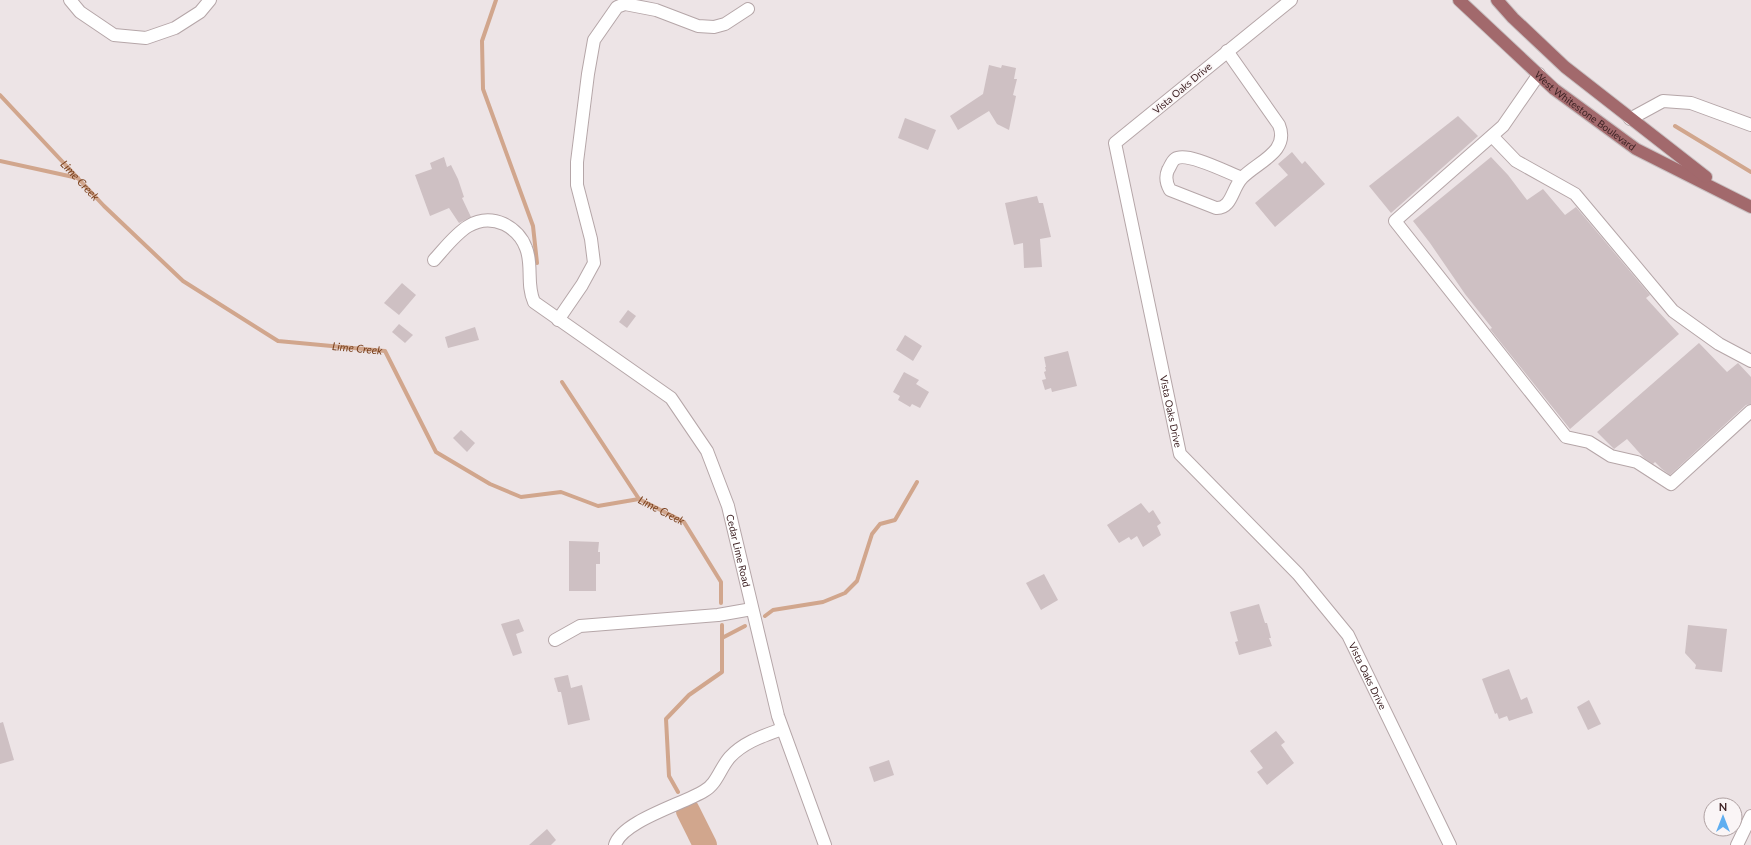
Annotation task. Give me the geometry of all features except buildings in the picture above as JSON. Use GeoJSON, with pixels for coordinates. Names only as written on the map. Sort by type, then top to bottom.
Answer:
{"type":"FeatureCollection","features":[{"type":"Feature","properties":{"kind":"main road","name":"West Whitestone Boulevard"},"geometry":{"type":"LineString","coordinates":[[1459,0],[1554,89],[1636,149],[1751,207]]}},
{"type":"Feature","properties":{"kind":"main road","name":"West Whitestone Boulevard"},"geometry":{"type":"LineString","coordinates":[[1497,0],[1513,18],[1566,67],[1630,119],[1729,195]]}},
{"type":"Feature","properties":{"kind":"street"},"geometry":{"type":"LineString","coordinates":[[70,0],[80,12],[114,35],[146,38],[175,28],[200,12],[210,0]]}},
{"type":"Feature","properties":{"kind":"street","name":"Vista Oaks Drive"},"geometry":{"type":"LineString","coordinates":[[1291,0],[1226,51],[1116,143],[1180,454],[1298,574],[1348,635],[1450,845]]}},
{"type":"Feature","properties":{"kind":"street"},"geometry":{"type":"LineString","coordinates":[[558,320],[582,286],[594,263],[591,239],[577,185],[577,170],[588,74],[594,40],[617,7],[625,4],[656,10],[698,26],[714,27],[726,24],[748,9]]}},
{"type":"Feature","properties":{"kind":"street"},"geometry":{"type":"LineString","coordinates":[[1226,51],[1279,125],[1282,132],[1281,141],[1275,152],[1242,178],[1227,205],[1222,208],[1216,208],[1170,190],[1166,184],[1166,174],[1174,160],[1181,157],[1190,158],[1242,178]]}},
{"type":"Feature","properties":{"kind":"street"},"geometry":{"type":"LineString","coordinates":[[1539,74],[1503,126],[1395,222],[1566,437],[1589,442],[1611,456],[1637,462],[1671,484],[1751,411]]}},
{"type":"Feature","properties":{"kind":"street"},"geometry":{"type":"LineString","coordinates":[[1630,119],[1663,101],[1691,103],[1751,125]]}},
{"type":"Feature","properties":{"kind":"street"},"geometry":{"type":"LineString","coordinates":[[1492,136],[1516,161],[1575,194],[1673,311],[1719,344],[1751,360]]}},
{"type":"Feature","properties":{"kind":"street","name":"Cedar Lime Road"},"geometry":{"type":"LineString","coordinates":[[434,260],[461,230],[479,220],[500,222],[512,228],[521,238],[526,248],[529,285],[534,302],[671,398],[707,451],[728,506],[778,716],[824,845]]}},
{"type":"Feature","properties":{"kind":"street"},"geometry":{"type":"LineString","coordinates":[[555,640],[580,626],[718,615],[752,609]]}},
{"type":"Feature","properties":{"kind":"street"},"geometry":{"type":"LineString","coordinates":[[615,845],[616,840],[636,823],[706,791],[715,781],[729,758],[748,742],[782,729]]}},
{"type":"Feature","properties":{"kind":"street"},"geometry":{"type":"LineString","coordinates":[[1737,845],[1751,816]]}},
{"type":"Feature","properties":{"kind":"waterway"},"geometry":{"type":"LineString","coordinates":[[496,0],[482,41],[483,89],[533,226],[537,263]]}},
{"type":"Feature","properties":{"kind":"waterway","name":"Lime Creek"},"geometry":{"type":"LineString","coordinates":[[0,95],[104,206],[183,281],[278,341],[385,351],[436,452],[490,484],[521,497],[561,492],[598,506],[639,499],[684,522],[721,582],[721,603]]}},
{"type":"Feature","properties":{"kind":"waterway"},"geometry":{"type":"LineString","coordinates":[[1675,126],[1751,172]]}},
{"type":"Feature","properties":{"kind":"waterway"},"geometry":{"type":"LineString","coordinates":[[0,161],[78,178]]}},
{"type":"Feature","properties":{"kind":"waterway"},"geometry":{"type":"LineString","coordinates":[[562,382],[639,499]]}},
{"type":"Feature","properties":{"kind":"waterway"},"geometry":{"type":"LineString","coordinates":[[765,616],[773,610],[823,602],[845,593],[857,581],[872,534],[880,524],[895,520],[917,482]]}},
{"type":"Feature","properties":{"kind":"waterway","name":"Lime Creek"},"geometry":{"type":"LineString","coordinates":[[678,792],[669,776],[666,719],[689,695],[722,672],[722,625]]}},
{"type":"Feature","properties":{"kind":"waterway"},"geometry":{"type":"LineString","coordinates":[[722,638],[745,626]]}},
{"type":"Feature","properties":{"kind":"waterway","name":"Lime Creek"},"geometry":{"type":"LineString","coordinates":[[688,811],[705,845]]}}]}
